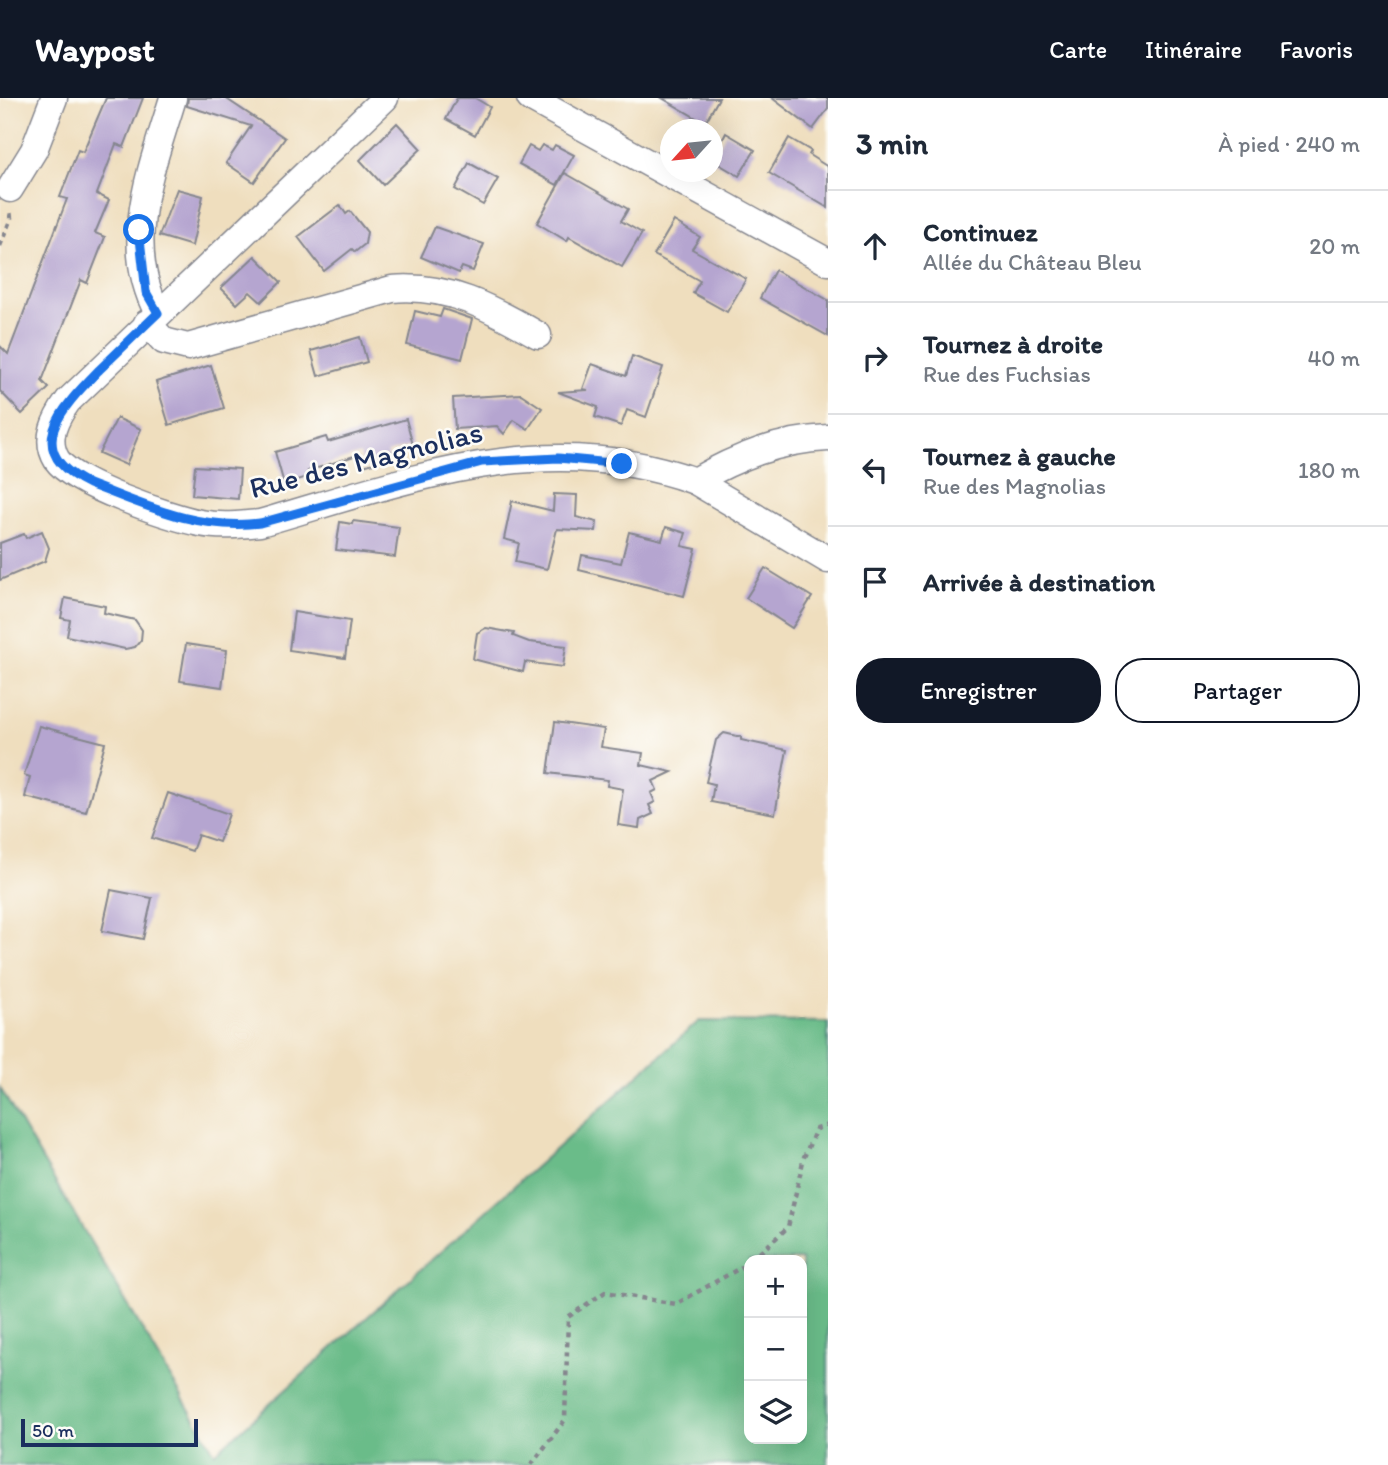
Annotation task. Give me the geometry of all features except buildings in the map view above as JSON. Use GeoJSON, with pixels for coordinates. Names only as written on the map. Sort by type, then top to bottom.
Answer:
{"type":"FeatureCollection","features":[{"type":"Feature","properties":{"kind":"street"},"geometry":{"type":"LineString","coordinates":[[10,189],[34,150],[54,98]]}},
{"type":"Feature","properties":{"kind":"street"},"geometry":{"type":"LineString","coordinates":[[173,98],[141,208],[139,230],[146,292],[153,318],[164,341],[188,347],[392,289],[427,288],[484,304],[538,335]]}},
{"type":"Feature","properties":{"kind":"street"},"geometry":{"type":"LineString","coordinates":[[153,318],[385,98]]}},
{"type":"Feature","properties":{"kind":"street"},"geometry":{"type":"LineString","coordinates":[[530,98],[828,262]]}},
{"type":"Feature","properties":{"kind":"street","name":"Rue des Magnolias"},"geometry":{"type":"LineString","coordinates":[[153,318],[68,401],[57,418],[51,442],[57,460],[74,476],[89,484],[200,523],[232,526],[260,523],[452,468],[513,458],[622,464],[672,473],[695,481],[828,560]]}},
{"type":"Feature","properties":{"kind":"street"},"geometry":{"type":"LineString","coordinates":[[695,481],[741,455],[811,439],[828,438]]}},
{"type":"Feature","properties":{"kind":"path"},"geometry":{"type":"LineString","coordinates":[[0,246],[11,218],[10,189]]}},
{"type":"Feature","properties":{"kind":"path"},"geometry":{"type":"LineString","coordinates":[[758,1255],[788,1227],[804,1157],[816,1129],[828,1125]]}},
{"type":"Feature","properties":{"kind":"path"},"geometry":{"type":"LineString","coordinates":[[531,1465],[565,1420],[568,1317],[605,1292],[676,1304],[744,1266]]}},
{"type":"Feature","properties":{"kind":"green space"},"geometry":{"type":"Polygon","coordinates":[[[699,1021],[828,1022],[828,1465],[0,1465],[0,1088],[215,1453],[699,1021]]]}},
{"type":"Feature","properties":{"kind":"route"},"geometry":{"type":"LineString","coordinates":[[139,230],[146,292],[158,313],[68,401],[52,429],[51,442],[57,460],[74,476],[89,484],[200,523],[232,526],[260,523],[452,468],[482,462],[513,458],[558,458],[622,464]]}}]}
